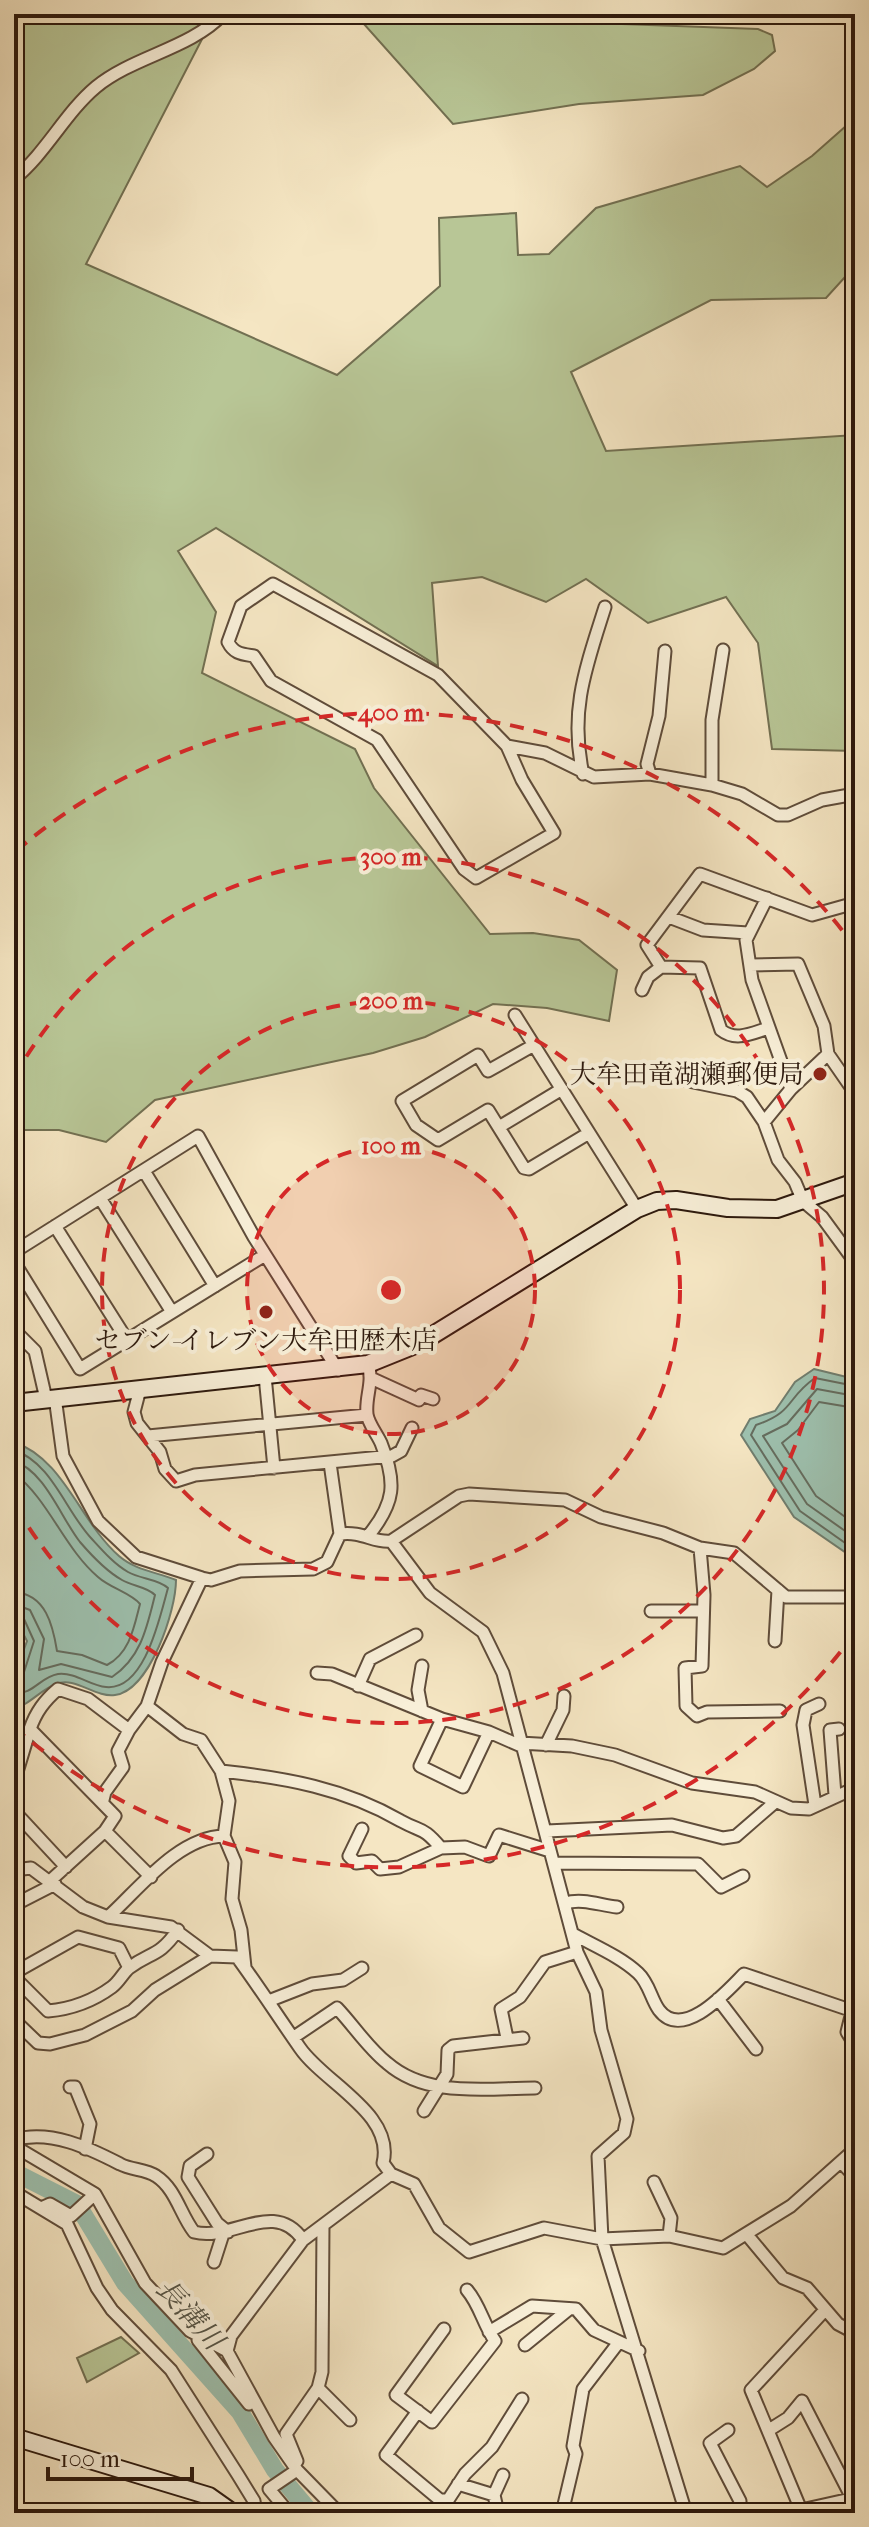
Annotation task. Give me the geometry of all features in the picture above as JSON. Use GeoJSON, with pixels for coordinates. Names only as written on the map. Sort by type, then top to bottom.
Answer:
{"type":"FeatureCollection","features":[{"type":"Feature","properties":{"kind":"street"},"geometry":{"type":"LineString","coordinates":[[14,179],[93,90],[125,66],[210,28],[223,14]]}},
{"type":"Feature","properties":{"kind":"street"},"geometry":{"type":"LineString","coordinates":[[507,746],[522,780],[554,833],[476,878],[464,869],[377,740],[271,681],[254,656],[235,653],[228,642],[241,606],[273,584],[438,675],[507,746],[545,753],[583,774],[594,777],[650,774],[712,785],[742,794],[778,815],[788,815],[822,800],[855,794]]}},
{"type":"Feature","properties":{"kind":"street"},"geometry":{"type":"LineString","coordinates":[[583,774],[575,732],[580,688],[605,607]]}},
{"type":"Feature","properties":{"kind":"street"},"geometry":{"type":"LineString","coordinates":[[712,785],[712,720],[723,650]]}},
{"type":"Feature","properties":{"kind":"street"},"geometry":{"type":"LineString","coordinates":[[650,774],[647,764],[659,716],[665,651]]}},
{"type":"Feature","properties":{"kind":"street"},"geometry":{"type":"LineString","coordinates":[[661,967],[647,945],[700,874],[812,915],[855,903]]}},
{"type":"Feature","properties":{"kind":"street"},"geometry":{"type":"LineString","coordinates":[[767,898],[748,933],[750,965],[791,1089]]}},
{"type":"Feature","properties":{"kind":"street"},"geometry":{"type":"LineString","coordinates":[[669,917],[703,930],[748,933]]}},
{"type":"Feature","properties":{"kind":"street"},"geometry":{"type":"LineString","coordinates":[[750,965],[798,964],[824,1026],[828,1054],[855,1093]]}},
{"type":"Feature","properties":{"kind":"street"},"geometry":{"type":"LineString","coordinates":[[642,990],[648,977],[661,967],[700,968],[721,1030],[728,1036],[738,1038],[769,1028]]}},
{"type":"Feature","properties":{"kind":"street"},"geometry":{"type":"LineString","coordinates":[[515,1015],[637,1209]]}},
{"type":"Feature","properties":{"kind":"street"},"geometry":{"type":"LineString","coordinates":[[534,1045],[488,1071],[478,1055],[402,1101],[416,1125],[438,1140],[488,1110],[524,1168],[529,1169],[589,1133]]}},
{"type":"Feature","properties":{"kind":"street"},"geometry":{"type":"LineString","coordinates":[[764,1122],[791,1089],[828,1054]]}},
{"type":"Feature","properties":{"kind":"street"},"geometry":{"type":"LineString","coordinates":[[659,1075],[737,1091],[747,1097],[764,1122],[778,1160],[795,1182],[803,1201],[822,1217],[855,1262]]}},
{"type":"Feature","properties":{"kind":"street"},"geometry":{"type":"LineString","coordinates":[[499,1127],[562,1089]]}},
{"type":"Feature","properties":{"kind":"street"},"geometry":{"type":"LineString","coordinates":[[14,1252],[198,1136],[265,1255],[338,1370]]}},
{"type":"Feature","properties":{"kind":"street"},"geometry":{"type":"LineString","coordinates":[[144,1171],[215,1286]]}},
{"type":"Feature","properties":{"kind":"street"},"geometry":{"type":"LineString","coordinates":[[370,1372],[637,1209],[657,1201],[676,1200],[759,1210],[803,1201],[855,1182]]}},
{"type":"Feature","properties":{"kind":"street"},"geometry":{"type":"LineString","coordinates":[[100,1198],[172,1312]]}},
{"type":"Feature","properties":{"kind":"street"},"geometry":{"type":"LineString","coordinates":[[55,1226],[127,1340]]}},
{"type":"Feature","properties":{"kind":"street"},"geometry":{"type":"LineString","coordinates":[[14,1262],[80,1369],[265,1255]]}},
{"type":"Feature","properties":{"kind":"street"},"geometry":{"type":"LineString","coordinates":[[14,1330],[35,1351],[63,1456],[98,1521],[136,1557],[211,1580],[240,1571],[313,1569],[327,1562],[340,1534],[330,1463]]}},
{"type":"Feature","properties":{"kind":"street"},"geometry":{"type":"LineString","coordinates":[[14,1403],[338,1370],[370,1372],[419,1400],[421,1395],[433,1399]]}},
{"type":"Feature","properties":{"kind":"street"},"geometry":{"type":"LineString","coordinates":[[368,1536],[391,1505],[393,1491],[385,1457],[367,1415],[370,1372]]}},
{"type":"Feature","properties":{"kind":"street"},"geometry":{"type":"LineString","coordinates":[[265,1376],[274,1468]]}},
{"type":"Feature","properties":{"kind":"street"},"geometry":{"type":"LineString","coordinates":[[140,1389],[134,1412],[137,1423],[160,1452],[165,1469],[176,1481],[195,1475],[385,1457],[401,1451],[412,1428]]}},
{"type":"Feature","properties":{"kind":"street"},"geometry":{"type":"LineString","coordinates":[[148,1436],[367,1415]]}},
{"type":"Feature","properties":{"kind":"street"},"geometry":{"type":"LineString","coordinates":[[340,1534],[360,1531],[382,1542],[391,1541],[459,1496],[469,1494],[565,1500],[601,1517],[663,1533],[700,1548],[734,1553],[786,1597],[855,1597]]}},
{"type":"Feature","properties":{"kind":"street"},"geometry":{"type":"LineString","coordinates":[[391,1541],[430,1593],[490,1641],[503,1673],[520,1744],[575,1935],[577,1952],[596,1992],[601,2030],[627,2119],[624,2133],[598,2156],[602,2239],[639,2351],[686,2513]]}},
{"type":"Feature","properties":{"kind":"street"},"geometry":{"type":"LineString","coordinates":[[700,1548],[702,1666],[685,1668],[686,1706],[697,1716],[707,1712],[780,1711]]}},
{"type":"Feature","properties":{"kind":"street"},"geometry":{"type":"LineString","coordinates":[[103,1800],[105,1792],[123,1767],[118,1751],[147,1706],[162,1662],[202,1578]]}},
{"type":"Feature","properties":{"kind":"street"},"geometry":{"type":"LineString","coordinates":[[775,1641],[778,1590]]}},
{"type":"Feature","properties":{"kind":"street"},"geometry":{"type":"LineString","coordinates":[[651,1611],[703,1611]]}},
{"type":"Feature","properties":{"kind":"street"},"geometry":{"type":"LineString","coordinates":[[358,1686],[370,1659],[416,1635]]}},
{"type":"Feature","properties":{"kind":"street"},"geometry":{"type":"LineString","coordinates":[[422,1666],[418,1690],[422,1711]]}},
{"type":"Feature","properties":{"kind":"street"},"geometry":{"type":"LineString","coordinates":[[317,1673],[332,1674],[442,1719],[520,1744],[615,1755],[692,1783],[755,1792],[791,1808],[815,1805],[855,1788]]}},
{"type":"Feature","properties":{"kind":"street"},"geometry":{"type":"LineString","coordinates":[[14,1782],[30,1729],[46,1699],[58,1689],[88,1699],[129,1730]]}},
{"type":"Feature","properties":{"kind":"street"},"geometry":{"type":"LineString","coordinates":[[546,1745],[563,1710],[564,1696]]}},
{"type":"Feature","properties":{"kind":"street"},"geometry":{"type":"LineString","coordinates":[[815,1805],[803,1725],[806,1710],[819,1704]]}},
{"type":"Feature","properties":{"kind":"street"},"geometry":{"type":"LineString","coordinates":[[147,1706],[183,1734],[201,1740],[221,1771],[229,1801],[224,1836],[235,1862],[232,1899],[241,1930],[245,1969]]}},
{"type":"Feature","properties":{"kind":"street"},"geometry":{"type":"LineString","coordinates":[[442,1719],[420,1766],[463,1787],[489,1732]]}},
{"type":"Feature","properties":{"kind":"street"},"geometry":{"type":"LineString","coordinates":[[30,1729],[98,1801],[103,1800]]}},
{"type":"Feature","properties":{"kind":"street"},"geometry":{"type":"LineString","coordinates":[[835,1795],[830,1730],[839,1729]]}},
{"type":"Feature","properties":{"kind":"street"},"geometry":{"type":"LineString","coordinates":[[221,1771],[298,1780],[335,1791],[374,1806],[409,1825],[423,1827],[441,1848]]}},
{"type":"Feature","properties":{"kind":"street"},"geometry":{"type":"LineString","coordinates":[[14,1905],[53,1882],[105,1831],[115,1816],[103,1800]]}},
{"type":"Feature","properties":{"kind":"street"},"geometry":{"type":"LineString","coordinates":[[547,1831],[672,1825],[723,1838],[736,1836],[774,1803]]}},
{"type":"Feature","properties":{"kind":"street"},"geometry":{"type":"LineString","coordinates":[[14,1811],[66,1867]]}},
{"type":"Feature","properties":{"kind":"street"},"geometry":{"type":"LineString","coordinates":[[362,1829],[349,1856],[356,1863],[372,1861],[380,1869],[399,1867],[441,1848],[465,1847],[489,1856],[499,1835],[552,1857],[698,1864],[721,1887],[743,1876]]}},
{"type":"Feature","properties":{"kind":"street"},"geometry":{"type":"LineString","coordinates":[[105,1831],[151,1877]]}},
{"type":"Feature","properties":{"kind":"street"},"geometry":{"type":"LineString","coordinates":[[108,1917],[183,1850],[213,1837],[224,1836]]}},
{"type":"Feature","properties":{"kind":"street"},"geometry":{"type":"LineString","coordinates":[[14,1870],[31,1868],[83,1907],[108,1917],[178,1930],[210,1956]]}},
{"type":"Feature","properties":{"kind":"street"},"geometry":{"type":"LineString","coordinates":[[565,1903],[581,1899],[595,1905],[617,1907]]}},
{"type":"Feature","properties":{"kind":"street"},"geometry":{"type":"LineString","coordinates":[[129,1968],[119,1948],[78,1937],[14,1975],[48,2011],[86,2002],[113,1986],[129,1968],[164,1950],[178,1930]]}},
{"type":"Feature","properties":{"kind":"street"},"geometry":{"type":"LineString","coordinates":[[575,1935],[640,1974],[665,2017],[689,2018],[705,2012],[744,1974],[853,2005],[847,2032],[855,2045]]}},
{"type":"Feature","properties":{"kind":"street"},"geometry":{"type":"LineString","coordinates":[[507,2038],[501,2009],[520,1997],[545,1962],[577,1952]]}},
{"type":"Feature","properties":{"kind":"street"},"geometry":{"type":"LineString","coordinates":[[14,2020],[38,2043],[50,2044],[85,2035],[132,2011],[155,1990],[210,1956],[237,1957],[271,2000],[302,2051],[374,2122],[386,2149],[383,2163],[391,2174],[414,2184],[439,2228],[469,2252],[544,2228],[602,2239],[669,2236],[723,2248],[748,2236],[791,2206],[855,2149]]}},
{"type":"Feature","properties":{"kind":"street"},"geometry":{"type":"LineString","coordinates":[[271,2000],[312,1984],[343,1980],[362,1968]]}},
{"type":"Feature","properties":{"kind":"street"},"geometry":{"type":"LineString","coordinates":[[718,1999],[756,2049]]}},
{"type":"Feature","properties":{"kind":"street"},"geometry":{"type":"LineString","coordinates":[[294,2037],[337,2008],[388,2064],[403,2076],[438,2088],[535,2088]]}},
{"type":"Feature","properties":{"kind":"street"},"geometry":{"type":"LineString","coordinates":[[424,2111],[447,2074],[448,2050],[453,2046],[523,2038]]}},
{"type":"Feature","properties":{"kind":"street"},"geometry":{"type":"LineString","coordinates":[[70,2087],[75,2087],[90,2124],[85,2149]]}},
{"type":"Feature","properties":{"kind":"street"},"geometry":{"type":"LineString","coordinates":[[14,2140],[37,2135],[85,2149],[155,2176],[179,2202],[194,2232],[226,2233],[254,2222],[268,2221],[291,2226],[303,2240]]}},
{"type":"Feature","properties":{"kind":"street"},"geometry":{"type":"LineString","coordinates":[[14,2146],[92,2197],[145,2283],[190,2331],[297,2470],[339,2513]]}},
{"type":"Feature","properties":{"kind":"street"},"geometry":{"type":"LineString","coordinates":[[207,2154],[190,2166],[188,2177],[226,2233]]}},
{"type":"Feature","properties":{"kind":"street"},"geometry":{"type":"LineString","coordinates":[[841,2162],[855,2177]]}},
{"type":"Feature","properties":{"kind":"street"},"geometry":{"type":"LineString","coordinates":[[227,2351],[231,2336],[303,2240],[391,2174]]}},
{"type":"Feature","properties":{"kind":"street"},"geometry":{"type":"LineString","coordinates":[[654,2182],[671,2218],[669,2236]]}},
{"type":"Feature","properties":{"kind":"street"},"geometry":{"type":"LineString","coordinates":[[14,2192],[67,2224],[97,2288],[112,2310],[171,2370],[254,2501],[256,2513]]}},
{"type":"Feature","properties":{"kind":"street"},"geometry":{"type":"LineString","coordinates":[[41,2208],[50,2204],[71,2216],[92,2197]]}},
{"type":"Feature","properties":{"kind":"street"},"geometry":{"type":"LineString","coordinates":[[297,2470],[286,2434],[318,2388],[323,2225]]}},
{"type":"Feature","properties":{"kind":"street"},"geometry":{"type":"LineString","coordinates":[[214,2262],[226,2233]]}},
{"type":"Feature","properties":{"kind":"street"},"geometry":{"type":"LineString","coordinates":[[748,2236],[783,2278],[807,2288],[838,2324],[855,2333]]}},
{"type":"Feature","properties":{"kind":"street"},"geometry":{"type":"LineString","coordinates":[[444,2329],[396,2395],[432,2422],[495,2341],[478,2303],[467,2290]]}},
{"type":"Feature","properties":{"kind":"street"},"geometry":{"type":"LineString","coordinates":[[489,2332],[532,2306],[576,2309],[583,2321],[639,2351]]}},
{"type":"Feature","properties":{"kind":"street"},"geometry":{"type":"LineString","coordinates":[[525,2345],[569,2310]]}},
{"type":"Feature","properties":{"kind":"street"},"geometry":{"type":"LineString","coordinates":[[769,2430],[751,2390],[825,2310]]}},
{"type":"Feature","properties":{"kind":"street"},"geometry":{"type":"LineString","coordinates":[[190,2331],[227,2351],[274,2437]]}},
{"type":"Feature","properties":{"kind":"street"},"geometry":{"type":"LineString","coordinates":[[562,2513],[576,2454],[573,2446],[583,2389],[619,2342]]}},
{"type":"Feature","properties":{"kind":"street"},"geometry":{"type":"LineString","coordinates":[[318,2388],[350,2420]]}},
{"type":"Feature","properties":{"kind":"street"},"geometry":{"type":"LineString","coordinates":[[418,2411],[386,2455],[440,2500],[448,2500],[458,2484],[492,2447],[522,2399]]}},
{"type":"Feature","properties":{"kind":"street"},"geometry":{"type":"LineString","coordinates":[[783,2513],[801,2510],[853,2498],[802,2401],[788,2418],[766,2433],[801,2510]]}},
{"type":"Feature","properties":{"kind":"street"},"geometry":{"type":"LineString","coordinates":[[728,2430],[710,2443],[740,2501],[740,2513]]}},
{"type":"Feature","properties":{"kind":"street"},"geometry":{"type":"LineString","coordinates":[[14,2437],[209,2496],[233,2513]]}},
{"type":"Feature","properties":{"kind":"street"},"geometry":{"type":"LineString","coordinates":[[289,2513],[269,2489],[297,2470]]}},
{"type":"Feature","properties":{"kind":"street"},"geometry":{"type":"LineString","coordinates":[[498,2513],[494,2495],[503,2475]]}},
{"type":"Feature","properties":{"kind":"street"},"geometry":{"type":"LineString","coordinates":[[458,2484],[494,2495]]}},
{"type":"Feature","properties":{"kind":"street"},"geometry":{"type":"LineString","coordinates":[[627,2513],[636,2510],[654,2513]]}},
{"type":"Feature","properties":{"kind":"shaded area"},"geometry":{"type":"Polygon","coordinates":[[[14,14],[215,14],[86,264],[337,375],[440,286],[439,218],[516,213],[518,255],[549,254],[596,208],[740,166],[767,187],[812,156],[855,118],[855,266],[826,298],[711,300],[571,372],[606,451],[855,435],[855,751],[772,749],[758,643],[726,597],[648,623],[586,579],[546,602],[482,577],[432,583],[438,666],[216,528],[178,551],[216,612],[202,673],[355,749],[374,788],[490,934],[533,933],[579,940],[617,970],[609,1021],[547,1008],[493,1004],[425,1037],[373,1053],[155,1100],[106,1142],[59,1130],[14,1130],[14,14]]]}},
{"type":"Feature","properties":{"kind":"shaded area"},"geometry":{"type":"Polygon","coordinates":[[[355,14],[570,14],[622,24],[758,29],[772,35],[775,51],[754,69],[703,95],[579,104],[453,124],[355,14]]]}},
{"type":"Feature","properties":{"kind":"shaded area"},"geometry":{"type":"Polygon","coordinates":[[[121,2337],[139,2353],[87,2382],[77,2358],[121,2337]]]}},
{"type":"Feature","properties":{"kind":"water"},"geometry":{"type":"Polygon","coordinates":[[[814,1369],[855,1379],[855,1559],[794,1517],[741,1435],[750,1419],[775,1411],[795,1382],[814,1369]]]}},
{"type":"Feature","properties":{"kind":"water"},"geometry":{"type":"Polygon","coordinates":[[[14,1442],[46,1462],[105,1542],[119,1556],[139,1568],[176,1580],[171,1610],[159,1647],[150,1665],[128,1690],[108,1695],[63,1682],[25,1704],[15,1700],[14,1676],[27,1641],[14,1616],[14,1442]]]}},
{"type":"Feature","properties":{"kind":"waterway","name":"長溝川"},"geometry":{"type":"LineString","coordinates":[[14,2172],[77,2204],[125,2283],[240,2412],[275,2470],[311,2513]]}},
{"type":"Feature","properties":{"kind":"place","name":"大牟田竜湖瀬郵便局"},"geometry":{"type":"Point","coordinates":[820,1074]}},
{"type":"Feature","properties":{"kind":"place","name":"セブン-イレブン大牟田歴木店"},"geometry":{"type":"Point","coordinates":[266,1312]}}]}
